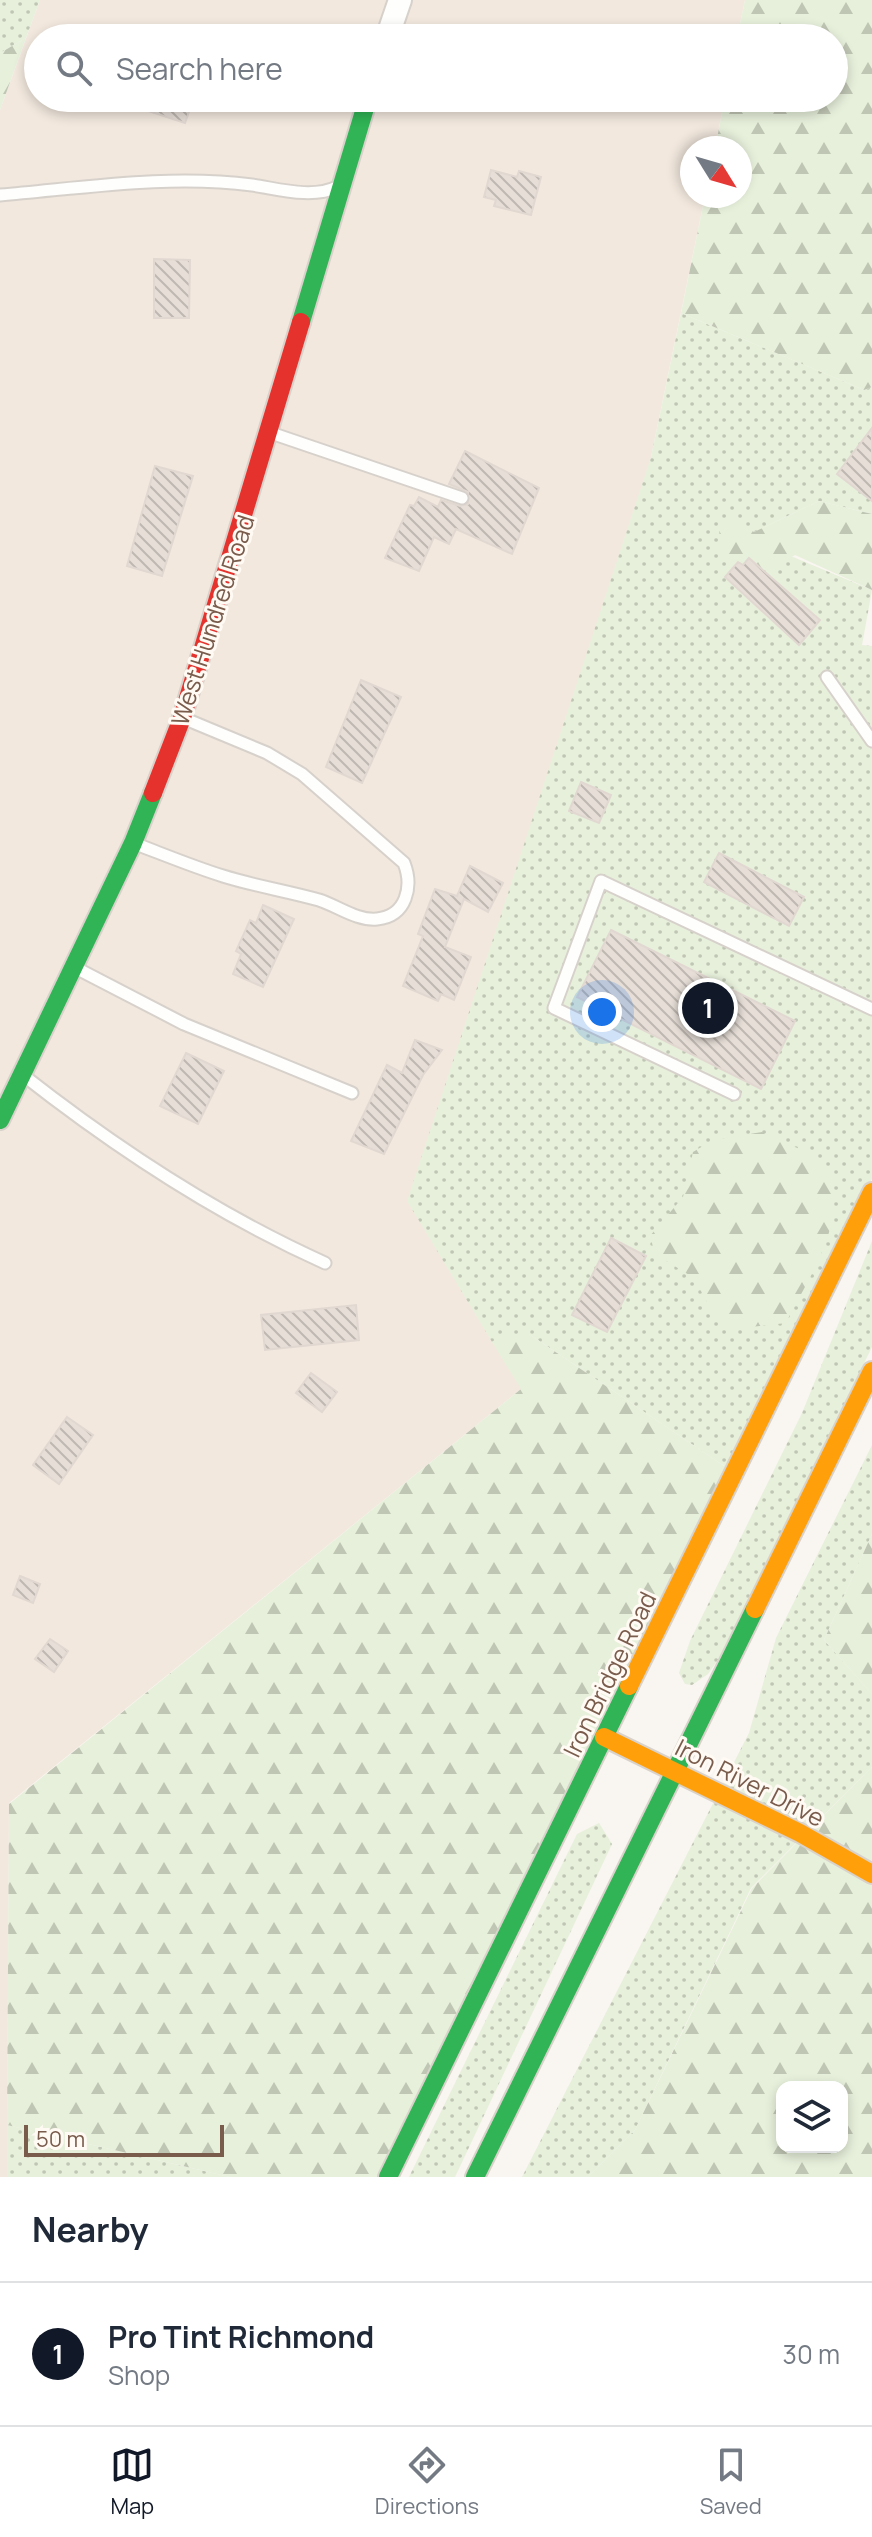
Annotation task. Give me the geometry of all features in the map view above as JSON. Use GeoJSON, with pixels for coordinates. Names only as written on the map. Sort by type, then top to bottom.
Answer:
{"type":"FeatureCollection","features":[{"type":"Feature","properties":{"kind":"main road","name":"West Hundred Road"},"geometry":{"type":"LineString","coordinates":[[0,1120],[133,843],[182,718],[270,433],[364,112]]}},
{"type":"Feature","properties":{"kind":"main road","name":"Iron Bridge Road"},"geometry":{"type":"LineString","coordinates":[[388,2177],[872,1192]]}},
{"type":"Feature","properties":{"kind":"main road"},"geometry":{"type":"LineString","coordinates":[[475,2177],[872,1371]]}},
{"type":"Feature","properties":{"kind":"main road","name":"Iron River Drive"},"geometry":{"type":"LineString","coordinates":[[604,1737],[800,1833],[872,1874]]}},
{"type":"Feature","properties":{"kind":"street"},"geometry":{"type":"LineString","coordinates":[[392,24],[400,0]]}},
{"type":"Feature","properties":{"kind":"lane"},"geometry":{"type":"LineString","coordinates":[[0,195],[161,181],[238,183],[310,193],[327,192],[341,185]]}},
{"type":"Feature","properties":{"kind":"lane"},"geometry":{"type":"LineString","coordinates":[[270,433],[462,498]]}},
{"type":"Feature","properties":{"kind":"lane"},"geometry":{"type":"LineString","coordinates":[[827,677],[872,741]]}},
{"type":"Feature","properties":{"kind":"lane"},"geometry":{"type":"LineString","coordinates":[[133,843],[223,876],[322,901],[361,917],[388,916],[408,895],[409,877],[404,863],[302,774],[267,753],[182,718]]}},
{"type":"Feature","properties":{"kind":"lane"},"geometry":{"type":"LineString","coordinates":[[734,1094],[554,1008],[601,881],[872,1009]]}},
{"type":"Feature","properties":{"kind":"lane"},"geometry":{"type":"LineString","coordinates":[[74,966],[184,1024],[352,1093]]}},
{"type":"Feature","properties":{"kind":"lane"},"geometry":{"type":"LineString","coordinates":[[22,1075],[102,1137],[144,1164],[247,1225],[325,1263]]}},
{"type":"Feature","properties":{"kind":"shaded area"},"geometry":{"type":"Polygon","coordinates":[[[40,0],[745,0],[740,24],[31,24],[40,0]]]}},
{"type":"Feature","properties":{"kind":"shaded area"},"geometry":{"type":"Polygon","coordinates":[[[24,44],[24,112],[722,112],[717,136],[680,136],[680,208],[703,208],[651,457],[521,1389],[9,1803],[7,2177],[0,2177],[0,110],[24,44]]]}},
{"type":"Feature","properties":{"kind":"green space"},"geometry":{"type":"Polygon","coordinates":[[[0,0],[40,0],[31,24],[24,24],[24,39],[0,53],[0,0]]]}},
{"type":"Feature","properties":{"kind":"green space"},"geometry":{"type":"Polygon","coordinates":[[[745,0],[872,0],[872,387],[864,390],[681,313],[703,208],[752,208],[752,136],[717,136],[722,112],[848,112],[848,24],[740,24],[745,0]]]}},
{"type":"Feature","properties":{"kind":"green space"},"geometry":{"type":"Polygon","coordinates":[[[24,39],[0,110],[0,53],[24,39]]]}},
{"type":"Feature","properties":{"kind":"green space"},"geometry":{"type":"Polygon","coordinates":[[[681,313],[864,390],[872,387],[872,514],[819,501],[754,532],[719,526],[872,590],[862,645],[872,646],[872,1179],[733,1472],[529,1334],[504,1334],[492,1342],[407,1201],[651,457],[681,313]]]}},
{"type":"Feature","properties":{"kind":"green space"},"geometry":{"type":"Polygon","coordinates":[[[819,501],[872,514],[872,590],[795,555],[771,570],[721,561],[719,526],[731,516],[754,532],[819,501]]]}},
{"type":"Feature","properties":{"kind":"green space"},"geometry":{"type":"Polygon","coordinates":[[[762,1132],[822,1163],[831,1182],[834,1202],[832,1223],[816,1266],[786,1323],[733,1329],[708,1304],[694,1278],[655,1254],[650,1236],[683,1197],[693,1152],[713,1140],[762,1132]]]}},
{"type":"Feature","properties":{"kind":"green space"},"geometry":{"type":"Polygon","coordinates":[[[872,1241],[872,1347],[720,1657],[708,1674],[692,1685],[685,1684],[679,1673],[690,1641],[802,1413],[872,1241]]]}},
{"type":"Feature","properties":{"kind":"green space"},"geometry":{"type":"Polygon","coordinates":[[[504,1334],[529,1334],[733,1472],[386,2177],[230,2177],[7,2125],[9,1804],[521,1389],[492,1342],[504,1334]]]}},
{"type":"Feature","properties":{"kind":"green space"},"geometry":{"type":"Polygon","coordinates":[[[872,1445],[872,1534],[824,1640],[872,1694],[872,1767],[751,1888],[635,2130],[588,2177],[522,2177],[749,1733],[776,1638],[872,1445]]]}},
{"type":"Feature","properties":{"kind":"green space"},"geometry":{"type":"Polygon","coordinates":[[[872,1534],[872,1694],[824,1640],[872,1534]]]}},
{"type":"Feature","properties":{"kind":"green space"},"geometry":{"type":"Polygon","coordinates":[[[872,1767],[872,2177],[588,2177],[635,2130],[752,1888],[872,1767]]]}},
{"type":"Feature","properties":{"kind":"green space"},"geometry":{"type":"Polygon","coordinates":[[[599,1823],[612,1844],[455,2177],[409,2177],[577,1834],[599,1823]]]}},
{"type":"Feature","properties":{"kind":"green space"},"geometry":{"type":"Polygon","coordinates":[[[7,2125],[230,2177],[7,2177],[7,2125]]]}},
{"type":"Feature","properties":{"kind":"building"},"geometry":{"type":"Polygon","coordinates":[[[151,112],[189,112],[185,123],[151,112]]]}},
{"type":"Feature","properties":{"kind":"building"},"geometry":{"type":"Polygon","coordinates":[[[491,170],[517,177],[519,171],[541,177],[531,215],[494,206],[496,200],[484,197],[491,170]]]}},
{"type":"Feature","properties":{"kind":"building"},"geometry":{"type":"Polygon","coordinates":[[[154,259],[190,260],[189,318],[154,318],[154,259]]]}},
{"type":"Feature","properties":{"kind":"building"},"geometry":{"type":"Polygon","coordinates":[[[872,428],[872,501],[837,474],[872,428]]]}},
{"type":"Feature","properties":{"kind":"building"},"geometry":{"type":"Polygon","coordinates":[[[465,451],[539,488],[512,554],[456,529],[449,544],[434,537],[419,571],[385,558],[410,505],[414,506],[419,497],[438,507],[441,500],[460,506],[468,504],[468,492],[449,484],[465,451]]]}},
{"type":"Feature","properties":{"kind":"building"},"geometry":{"type":"Polygon","coordinates":[[[155,466],[193,476],[162,576],[127,566],[155,466]]]}},
{"type":"Feature","properties":{"kind":"building"},"geometry":{"type":"Polygon","coordinates":[[[749,558],[820,620],[799,645],[725,577],[738,562],[743,565],[749,558]]]}},
{"type":"Feature","properties":{"kind":"building"},"geometry":{"type":"Polygon","coordinates":[[[361,680],[401,697],[362,783],[326,767],[361,680]]]}},
{"type":"Feature","properties":{"kind":"building"},"geometry":{"type":"Polygon","coordinates":[[[581,782],[611,795],[599,823],[569,811],[581,782]]]}},
{"type":"Feature","properties":{"kind":"building"},"geometry":{"type":"Polygon","coordinates":[[[719,853],[804,897],[789,926],[704,882],[719,853]]]}},
{"type":"Feature","properties":{"kind":"building"},"geometry":{"type":"Polygon","coordinates":[[[470,866],[503,883],[488,912],[464,899],[445,947],[471,957],[454,1000],[441,994],[438,1001],[403,986],[423,936],[418,934],[435,889],[457,896],[470,866]]]}},
{"type":"Feature","properties":{"kind":"building"},"geometry":{"type":"Polygon","coordinates":[[[263,905],[294,919],[263,987],[233,974],[241,954],[236,951],[250,920],[256,923],[263,905]]]}},
{"type":"Feature","properties":{"kind":"building"},"geometry":{"type":"Polygon","coordinates":[[[611,930],[795,1021],[761,1089],[577,997],[611,930]]]}},
{"type":"Feature","properties":{"kind":"building"},"geometry":{"type":"Polygon","coordinates":[[[415,1040],[442,1050],[423,1075],[384,1154],[351,1141],[387,1065],[402,1073],[415,1040]]]}},
{"type":"Feature","properties":{"kind":"building"},"geometry":{"type":"Polygon","coordinates":[[[186,1053],[224,1071],[198,1124],[160,1106],[186,1053]]]}},
{"type":"Feature","properties":{"kind":"building"},"geometry":{"type":"Polygon","coordinates":[[[611,1238],[646,1256],[607,1332],[572,1315],[611,1238]]]}},
{"type":"Feature","properties":{"kind":"building"},"geometry":{"type":"Polygon","coordinates":[[[356,1305],[359,1340],[265,1350],[261,1315],[356,1305]]]}},
{"type":"Feature","properties":{"kind":"building"},"geometry":{"type":"Polygon","coordinates":[[[311,1373],[337,1392],[322,1412],[296,1393],[311,1373]]]}},
{"type":"Feature","properties":{"kind":"building"},"geometry":{"type":"Polygon","coordinates":[[[67,1417],[93,1435],[59,1484],[33,1465],[67,1417]]]}},
{"type":"Feature","properties":{"kind":"building"},"geometry":{"type":"Polygon","coordinates":[[[20,1576],[40,1584],[33,1603],[13,1595],[20,1576]]]}},
{"type":"Feature","properties":{"kind":"building"},"geometry":{"type":"Polygon","coordinates":[[[50,1639],[68,1651],[54,1672],[35,1659],[50,1639]]]}},
{"type":"Feature","properties":{"kind":"traffic: fast"},"geometry":{"type":"LineString","coordinates":[[301,322],[364,112]]}},
{"type":"Feature","properties":{"kind":"traffic: fast"},"geometry":{"type":"LineString","coordinates":[[0,1120],[133,843],[153,793]]}},
{"type":"Feature","properties":{"kind":"traffic: fast"},"geometry":{"type":"LineString","coordinates":[[475,2177],[755,1609]]}},
{"type":"Feature","properties":{"kind":"traffic: fast"},"geometry":{"type":"LineString","coordinates":[[388,2177],[629,1686]]}},
{"type":"Feature","properties":{"kind":"traffic: slow"},"geometry":{"type":"LineString","coordinates":[[629,1686],[872,1192]]}},
{"type":"Feature","properties":{"kind":"traffic: slow"},"geometry":{"type":"LineString","coordinates":[[755,1609],[872,1371]]}},
{"type":"Feature","properties":{"kind":"traffic: slow"},"geometry":{"type":"LineString","coordinates":[[604,1737],[800,1833],[872,1874]]}},
{"type":"Feature","properties":{"kind":"traffic: jam"},"geometry":{"type":"LineString","coordinates":[[153,793],[182,718],[301,322]]}},
{"type":"Feature","properties":{"kind":"place","name":"Pro Tint Richmond"},"geometry":{"type":"Point","coordinates":[708,1008]}}]}
